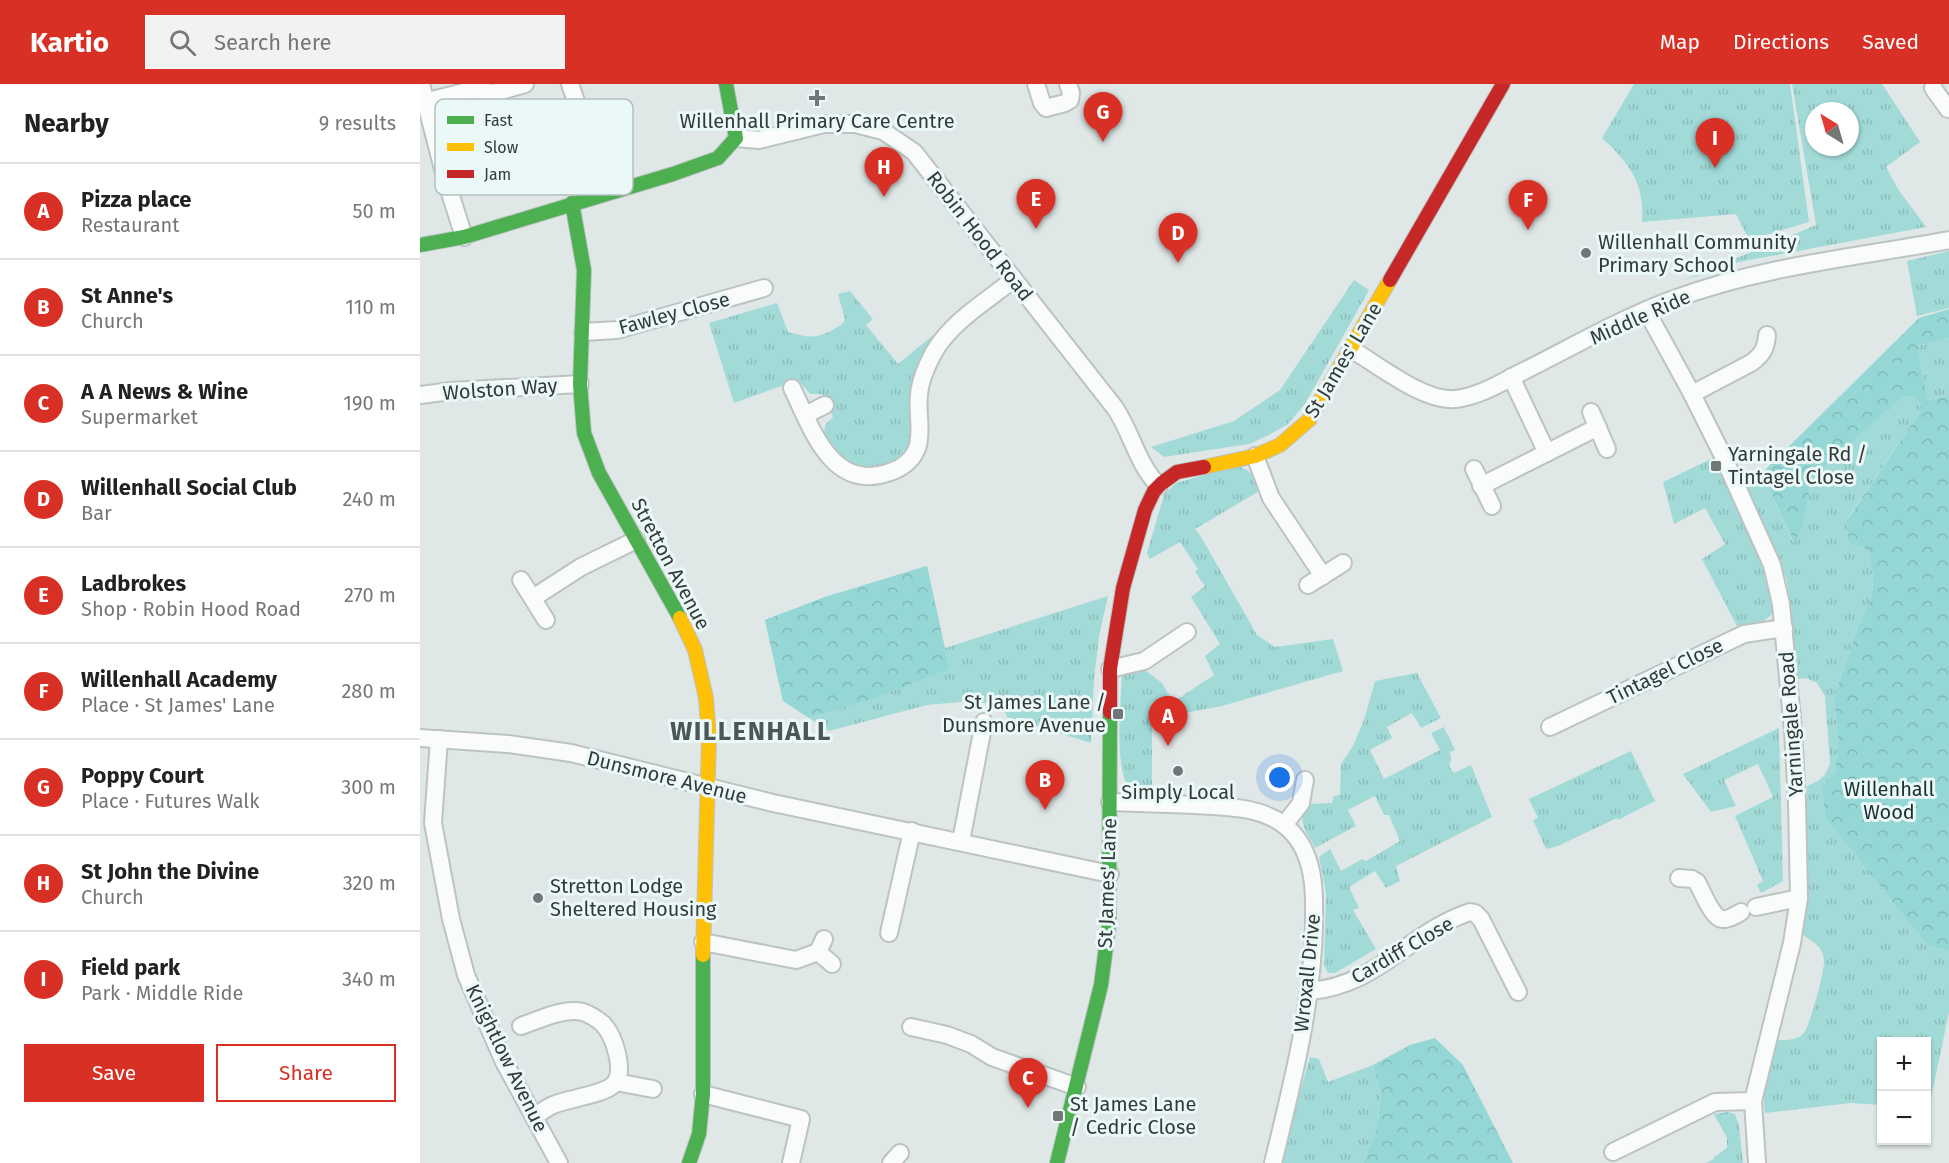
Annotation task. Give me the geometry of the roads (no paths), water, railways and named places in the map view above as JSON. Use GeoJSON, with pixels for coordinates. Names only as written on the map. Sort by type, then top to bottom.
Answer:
{"type":"FeatureCollection","features":[{"type":"Feature","properties":{"kind":"street"},"geometry":{"type":"LineString","coordinates":[[421,84],[435,141]]}},
{"type":"Feature","properties":{"kind":"street"},"geometry":{"type":"LineString","coordinates":[[436,99],[472,90],[494,93],[525,84]]}},
{"type":"Feature","properties":{"kind":"street"},"geometry":{"type":"LineString","coordinates":[[570,84],[575,99]]}},
{"type":"Feature","properties":{"kind":"street"},"geometry":{"type":"LineString","coordinates":[[633,185],[718,158],[736,138],[726,84]]}},
{"type":"Feature","properties":{"kind":"street"},"geometry":{"type":"LineString","coordinates":[[1036,84],[1046,108],[1065,104],[1070,100],[1071,93],[1068,84]]}},
{"type":"Feature","properties":{"kind":"street","name":"St James' Lane"},"geometry":{"type":"LineString","coordinates":[[1056,1163],[1101,985],[1109,924],[1110,669],[1123,588],[1134,543],[1148,501],[1159,486],[1173,475],[1187,469],[1255,456],[1280,445],[1309,420],[1503,84]]}},
{"type":"Feature","properties":{"kind":"street"},"geometry":{"type":"LineString","coordinates":[[1933,88],[1947,109],[1949,108]]}},
{"type":"Feature","properties":{"kind":"street"},"geometry":{"type":"LineString","coordinates":[[424,102],[435,99]]}},
{"type":"Feature","properties":{"kind":"street","name":"Robin Hood Road"},"geometry":{"type":"LineString","coordinates":[[736,138],[759,140],[824,124],[855,124],[883,131],[914,152],[1115,408],[1131,435],[1140,461],[1159,486]]}},
{"type":"Feature","properties":{"kind":"street"},"geometry":{"type":"LineString","coordinates":[[451,195],[464,237]]}},
{"type":"Feature","properties":{"kind":"street"},"geometry":{"type":"LineString","coordinates":[[420,245],[464,237],[600,195]]}},
{"type":"Feature","properties":{"kind":"street","name":"Stretton Avenue"},"geometry":{"type":"LineString","coordinates":[[572,203],[584,270],[584,332],[580,384],[584,433],[599,473],[680,617],[695,650],[706,698],[709,737],[703,942],[703,1094],[699,1134],[689,1163]]}},
{"type":"Feature","properties":{"kind":"street","name":"Middle Ride"},"geometry":{"type":"LineString","coordinates":[[1351,349],[1425,395],[1455,399],[1471,396],[1646,310],[1674,299],[1755,274],[1949,240]]}},
{"type":"Feature","properties":{"kind":"street"},"geometry":{"type":"LineString","coordinates":[[792,388],[826,454],[832,461],[848,472],[866,476],[881,476],[897,470],[912,458],[918,446],[921,427],[919,395],[923,374],[935,351],[951,329],[1014,279]]}},
{"type":"Feature","properties":{"kind":"street","name":"Fawley Close"},"geometry":{"type":"LineString","coordinates":[[584,332],[617,330],[764,288]]}},
{"type":"Feature","properties":{"kind":"street","name":"Yarningale Road"},"geometry":{"type":"LineString","coordinates":[[1646,310],[1723,456],[1772,565],[1778,586],[1784,628],[1794,751],[1798,898],[1790,955],[1753,1101],[1757,1163]]}},
{"type":"Feature","properties":{"kind":"street"},"geometry":{"type":"LineString","coordinates":[[1692,394],[1759,357],[1766,348],[1767,335]]}},
{"type":"Feature","properties":{"kind":"street"},"geometry":{"type":"LineString","coordinates":[[1511,377],[1547,453]]}},
{"type":"Feature","properties":{"kind":"street","name":"Wolston Way"},"geometry":{"type":"LineString","coordinates":[[420,395],[451,391],[580,384]]}},
{"type":"Feature","properties":{"kind":"street"},"geometry":{"type":"LineString","coordinates":[[805,415],[825,405]]}},
{"type":"Feature","properties":{"kind":"street"},"geometry":{"type":"LineString","coordinates":[[1481,486],[1547,453],[1594,419],[1607,449]]}},
{"type":"Feature","properties":{"kind":"street"},"geometry":{"type":"LineString","coordinates":[[1255,456],[1271,498],[1323,576]]}},
{"type":"Feature","properties":{"kind":"street"},"geometry":{"type":"LineString","coordinates":[[1474,469],[1492,506]]}},
{"type":"Feature","properties":{"kind":"street"},"geometry":{"type":"LineString","coordinates":[[533,598],[581,567],[636,540]]}},
{"type":"Feature","properties":{"kind":"street"},"geometry":{"type":"LineString","coordinates":[[1308,585],[1343,563]]}},
{"type":"Feature","properties":{"kind":"street"},"geometry":{"type":"LineString","coordinates":[[521,580],[546,620]]}},
{"type":"Feature","properties":{"kind":"street","name":"Tintagel Close"},"geometry":{"type":"LineString","coordinates":[[1550,727],[1743,634],[1784,628]]}},
{"type":"Feature","properties":{"kind":"street"},"geometry":{"type":"LineString","coordinates":[[1110,669],[1144,660],[1187,632]]}},
{"type":"Feature","properties":{"kind":"street"},"geometry":{"type":"LineString","coordinates":[[961,841],[984,722]]}},
{"type":"Feature","properties":{"kind":"street","name":"Dunsmore Avenue"},"geometry":{"type":"LineString","coordinates":[[420,738],[508,744],[571,753],[773,803],[1110,874]]}},
{"type":"Feature","properties":{"kind":"street","name":"Knightlow Avenue"},"geometry":{"type":"LineString","coordinates":[[439,739],[427,824],[466,975],[504,1062],[559,1163]]}},
{"type":"Feature","properties":{"kind":"street"},"geometry":{"type":"LineString","coordinates":[[1284,825],[1302,803],[1305,780]]}},
{"type":"Feature","properties":{"kind":"street","name":"Wroxall Drive"},"geometry":{"type":"LineString","coordinates":[[1110,802],[1241,808],[1263,814],[1284,825],[1303,846],[1312,876],[1314,906],[1310,991],[1304,1031],[1273,1163]]}},
{"type":"Feature","properties":{"kind":"street"},"geometry":{"type":"LineString","coordinates":[[889,933],[912,831]]}},
{"type":"Feature","properties":{"kind":"street"},"geometry":{"type":"LineString","coordinates":[[1679,878],[1692,879],[1697,882],[1713,913],[1719,919],[1724,920],[1749,909],[1798,898]]}},
{"type":"Feature","properties":{"kind":"street","name":"Cardiff Close"},"geometry":{"type":"LineString","coordinates":[[1310,991],[1335,987],[1355,980],[1381,966],[1435,928],[1470,912],[1481,918],[1518,992]]}},
{"type":"Feature","properties":{"kind":"street"},"geometry":{"type":"LineString","coordinates":[[703,942],[796,960],[821,945],[832,964]]}},
{"type":"Feature","properties":{"kind":"street"},"geometry":{"type":"LineString","coordinates":[[521,1026],[557,1013],[582,1012],[602,1022],[612,1036],[618,1052],[619,1072],[616,1082],[607,1090],[553,1105],[534,1117]]}},
{"type":"Feature","properties":{"kind":"street"},"geometry":{"type":"LineString","coordinates":[[911,1027],[947,1035],[971,1044],[992,1057],[1077,1087]]}},
{"type":"Feature","properties":{"kind":"street"},"geometry":{"type":"LineString","coordinates":[[616,1082],[653,1089]]}},
{"type":"Feature","properties":{"kind":"street"},"geometry":{"type":"LineString","coordinates":[[703,1094],[801,1119],[791,1163]]}},
{"type":"Feature","properties":{"kind":"street"},"geometry":{"type":"LineString","coordinates":[[1613,1152],[1715,1102],[1753,1101]]}},
{"type":"Feature","properties":{"kind":"place","name":"Willenhall Primary Care Centre"},"geometry":{"type":"Point","coordinates":[817,98]}},
{"type":"Feature","properties":{"kind":"place","name":"Poppy Court"},"geometry":{"type":"Point","coordinates":[1103,142]}},
{"type":"Feature","properties":{"kind":"place","name":"Field park"},"geometry":{"type":"Point","coordinates":[1715,168]}},
{"type":"Feature","properties":{"kind":"place","name":"St John the Divine"},"geometry":{"type":"Point","coordinates":[884,197]}},
{"type":"Feature","properties":{"kind":"place","name":"Ladbrokes"},"geometry":{"type":"Point","coordinates":[1036,229]}},
{"type":"Feature","properties":{"kind":"place","name":"Willenhall Academy"},"geometry":{"type":"Point","coordinates":[1528,230]}},
{"type":"Feature","properties":{"kind":"place","name":"Willenhall Community Primary School"},"geometry":{"type":"Point","coordinates":[1586,253]}},
{"type":"Feature","properties":{"kind":"place","name":"Willenhall Social Club"},"geometry":{"type":"Point","coordinates":[1178,263]}},
{"type":"Feature","properties":{"kind":"place","name":"Yarningale Rd / Tintagel Close"},"geometry":{"type":"Point","coordinates":[1716,466]}},
{"type":"Feature","properties":{"kind":"place","name":"St James Lane / Dunsmore Avenue"},"geometry":{"type":"Point","coordinates":[1118,714]}},
{"type":"Feature","properties":{"kind":"place","name":"Pizza place"},"geometry":{"type":"Point","coordinates":[1168,746]}},
{"type":"Feature","properties":{"kind":"place","name":"Simply Local"},"geometry":{"type":"Point","coordinates":[1178,771]}},
{"type":"Feature","properties":{"kind":"place","name":"St Anne's"},"geometry":{"type":"Point","coordinates":[1045,810]}},
{"type":"Feature","properties":{"kind":"place","name":"Stretton Lodge Sheltered Housing"},"geometry":{"type":"Point","coordinates":[538,898]}},
{"type":"Feature","properties":{"kind":"place","name":"A A News & Wine"},"geometry":{"type":"Point","coordinates":[1028,1108]}},
{"type":"Feature","properties":{"kind":"place","name":"St James Lane / Cedric Close"},"geometry":{"type":"Point","coordinates":[1058,1116]}},
{"type":"Feature","properties":{"kind":"district","name":"WILLENHALL"},"geometry":{"type":"Point","coordinates":[751,731]}},
{"type":"Feature","properties":{"kind":"park label","name":"Willenhall Wood"},"geometry":{"type":"Point","coordinates":[1889,800]}}]}
